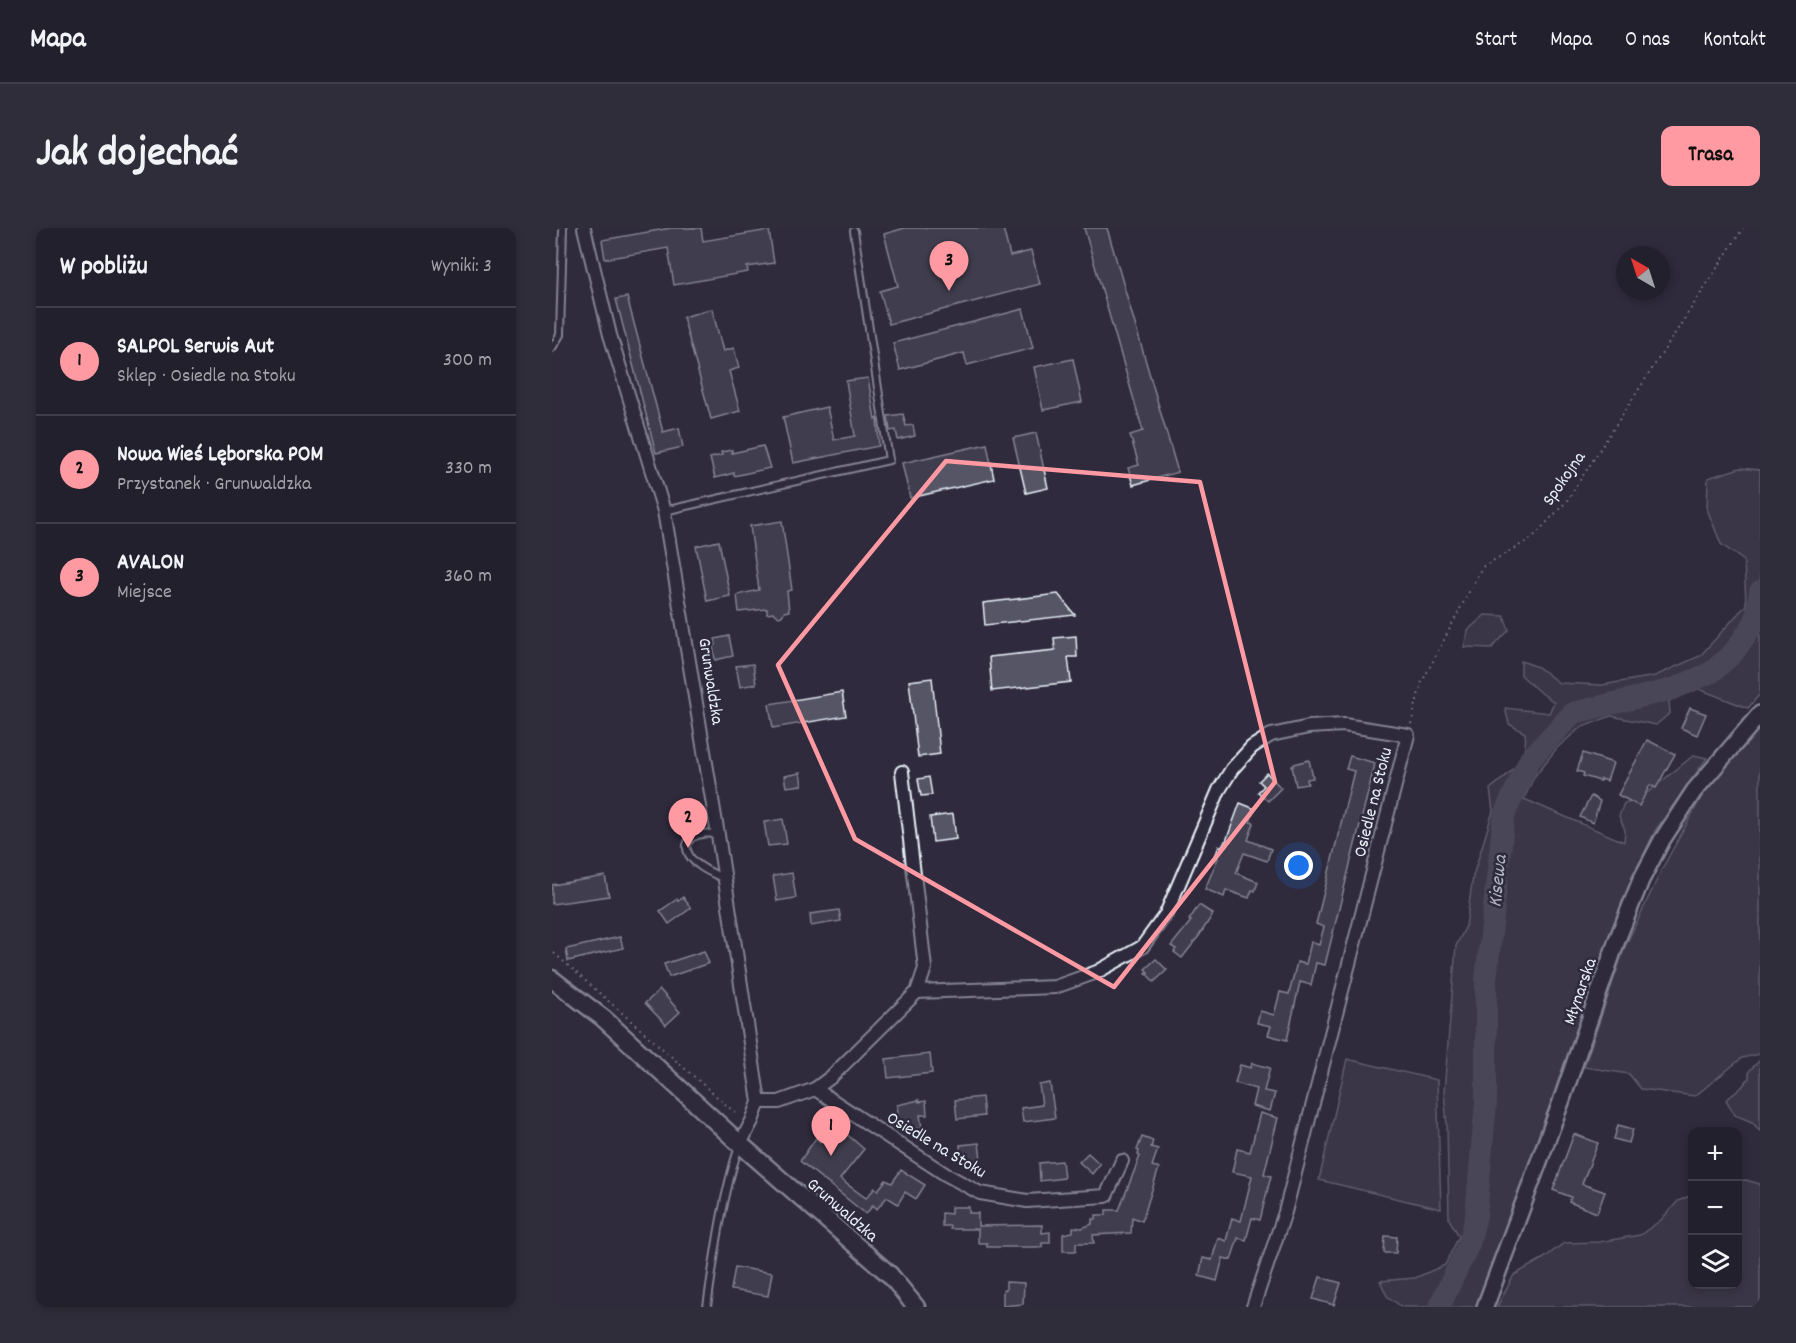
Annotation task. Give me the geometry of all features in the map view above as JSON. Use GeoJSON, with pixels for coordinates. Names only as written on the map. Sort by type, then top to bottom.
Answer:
{"type":"FeatureCollection","features":[{"type":"Feature","properties":{"kind":"main road","name":"Grunwaldzka"},"geometry":{"type":"LineString","coordinates":[[552,979],[603,1018],[740,1144],[890,1275],[916,1307]]}},
{"type":"Feature","properties":{"kind":"street","name":"Grunwaldzka"},"geometry":{"type":"LineString","coordinates":[[584,228],[610,335],[664,511],[718,835],[759,1102]]}},
{"type":"Feature","properties":{"kind":"street","name":"Młynarska"},"geometry":{"type":"LineString","coordinates":[[1485,1307],[1562,1102],[1617,940],[1641,880],[1662,840],[1694,791],[1760,714]]}},
{"type":"Feature","properties":{"kind":"street","name":"Osiedle na Stoku"},"geometry":{"type":"LineString","coordinates":[[917,992],[1055,987],[1097,972],[1142,947],[1166,914],[1219,790],[1232,769],[1252,747],[1271,735],[1309,727],[1344,725],[1408,735],[1285,1212],[1253,1307]]}},
{"type":"Feature","properties":{"kind":"street"},"geometry":{"type":"LineString","coordinates":[[740,1144],[759,1102],[779,1101],[815,1089],[831,1077],[917,992],[925,968],[902,772]]}},
{"type":"Feature","properties":{"kind":"street","name":"Osiedle na Stoku"},"geometry":{"type":"LineString","coordinates":[[815,1089],[945,1174],[980,1193],[1027,1201],[1106,1196],[1122,1161]]}},
{"type":"Feature","properties":{"kind":"lane"},"geometry":{"type":"LineString","coordinates":[[552,348],[560,335],[563,228]]}},
{"type":"Feature","properties":{"kind":"lane"},"geometry":{"type":"LineString","coordinates":[[664,511],[889,460],[854,231]]}},
{"type":"Feature","properties":{"kind":"lane"},"geometry":{"type":"LineString","coordinates":[[718,835],[708,832],[699,833],[689,841],[689,855],[695,862],[725,879]]}},
{"type":"Feature","properties":{"kind":"lane"},"geometry":{"type":"LineString","coordinates":[[707,1307],[722,1208],[729,1175],[740,1144]]}},
{"type":"Feature","properties":{"kind":"path","name":"Spokojna"},"geometry":{"type":"LineString","coordinates":[[1408,735],[1421,684],[1482,567],[1532,538],[1566,502],[1743,228]]}},
{"type":"Feature","properties":{"kind":"path"},"geometry":{"type":"LineString","coordinates":[[554,953],[738,1112]]}},
{"type":"Feature","properties":{"kind":"highlighted area"},"geometry":{"type":"Polygon","coordinates":[[[946,461],[1200,482],[1275,782],[1114,987],[855,839],[778,665],[946,461]]]}},
{"type":"Feature","properties":{"kind":"shaded area"},"geometry":{"type":"Polygon","coordinates":[[[1740,468],[1760,470],[1760,694],[1748,708],[1699,689],[1669,701],[1670,713],[1656,725],[1611,716],[1580,728],[1557,748],[1534,777],[1524,799],[1624,842],[1625,830],[1619,816],[1624,803],[1641,798],[1694,755],[1707,758],[1655,831],[1623,899],[1478,1307],[1402,1307],[1387,1296],[1380,1281],[1415,1278],[1445,1265],[1459,1236],[1449,1219],[1444,1092],[1456,946],[1466,926],[1473,876],[1493,811],[1490,789],[1517,766],[1524,751],[1525,733],[1509,724],[1505,708],[1549,713],[1554,702],[1521,675],[1521,661],[1538,667],[1559,683],[1602,685],[1655,676],[1700,656],[1746,605],[1744,561],[1721,544],[1707,509],[1708,478],[1740,468]]]}},
{"type":"Feature","properties":{"kind":"shaded area"},"geometry":{"type":"Polygon","coordinates":[[[1485,615],[1504,616],[1509,630],[1492,648],[1464,647],[1468,630],[1485,615]]]}},
{"type":"Feature","properties":{"kind":"shaded area"},"geometry":{"type":"Polygon","coordinates":[[[1760,722],[1760,1054],[1742,1058],[1695,1096],[1641,1089],[1629,1074],[1584,1067],[1624,949],[1663,867],[1707,787],[1760,722]]]}},
{"type":"Feature","properties":{"kind":"shaded area"},"geometry":{"type":"Polygon","coordinates":[[[1347,1059],[1437,1080],[1441,1209],[1319,1180],[1347,1059]]]}},
{"type":"Feature","properties":{"kind":"shaded area"},"geometry":{"type":"Polygon","coordinates":[[[1760,1060],[1760,1131],[1752,1122],[1735,1115],[1726,1100],[1741,1088],[1749,1078],[1749,1071],[1760,1060]]]}},
{"type":"Feature","properties":{"kind":"shaded area"},"geometry":{"type":"Polygon","coordinates":[[[1742,1180],[1760,1184],[1760,1307],[1497,1307],[1514,1275],[1544,1258],[1564,1243],[1599,1242],[1640,1235],[1661,1220],[1678,1201],[1688,1197],[1688,1289],[1742,1289],[1742,1180]]]}},
{"type":"Feature","properties":{"kind":"building"},"geometry":{"type":"Polygon","coordinates":[[[671,228],[701,228],[703,241],[769,230],[774,263],[747,267],[748,272],[674,285],[668,248],[605,259],[602,240],[671,228]]]}},
{"type":"Feature","properties":{"kind":"building"},"geometry":{"type":"Polygon","coordinates":[[[905,228],[1003,228],[1010,256],[1031,251],[1040,284],[889,324],[880,291],[898,286],[884,234],[905,228]]]}},
{"type":"Feature","properties":{"kind":"building"},"geometry":{"type":"Polygon","coordinates":[[[1084,228],[1107,228],[1178,472],[1133,485],[1128,468],[1139,465],[1130,435],[1143,431],[1084,228]]]}},
{"type":"Feature","properties":{"kind":"building"},"geometry":{"type":"Polygon","coordinates":[[[627,297],[663,432],[679,428],[683,447],[656,453],[616,299],[627,297]]]}},
{"type":"Feature","properties":{"kind":"building"},"geometry":{"type":"Polygon","coordinates":[[[712,309],[723,351],[734,348],[739,368],[729,371],[740,411],[711,419],[683,317],[712,309]]]}},
{"type":"Feature","properties":{"kind":"building"},"geometry":{"type":"Polygon","coordinates":[[[1023,309],[1033,348],[967,365],[964,353],[900,370],[893,343],[1023,309]]]}},
{"type":"Feature","properties":{"kind":"building"},"geometry":{"type":"Polygon","coordinates":[[[1073,359],[1082,402],[1043,410],[1034,367],[1073,359]]]}},
{"type":"Feature","properties":{"kind":"building"},"geometry":{"type":"Polygon","coordinates":[[[868,378],[875,419],[877,418],[879,446],[793,463],[783,417],[827,407],[834,440],[855,436],[846,381],[868,378]]]}},
{"type":"Feature","properties":{"kind":"building"},"geometry":{"type":"Polygon","coordinates":[[[903,414],[906,426],[913,425],[915,436],[898,440],[896,430],[890,431],[888,416],[903,414]]]}},
{"type":"Feature","properties":{"kind":"building"},"geometry":{"type":"Polygon","coordinates":[[[1036,433],[1048,488],[1026,493],[1013,438],[1036,433]]]}},
{"type":"Feature","properties":{"kind":"building"},"geometry":{"type":"Polygon","coordinates":[[[987,444],[994,479],[910,498],[902,463],[987,444]]]}},
{"type":"Feature","properties":{"kind":"building"},"geometry":{"type":"Polygon","coordinates":[[[763,446],[770,468],[715,478],[710,458],[722,455],[721,452],[732,450],[732,453],[763,446]]]}},
{"type":"Feature","properties":{"kind":"building"},"geometry":{"type":"Polygon","coordinates":[[[782,521],[792,590],[787,591],[789,611],[779,617],[773,613],[767,614],[767,609],[739,612],[737,595],[759,590],[750,526],[782,521]]]}},
{"type":"Feature","properties":{"kind":"building"},"geometry":{"type":"Polygon","coordinates":[[[719,541],[730,596],[707,601],[696,546],[719,541]]]}},
{"type":"Feature","properties":{"kind":"building"},"geometry":{"type":"Polygon","coordinates":[[[1058,594],[1075,615],[985,625],[983,603],[1058,594]]]}},
{"type":"Feature","properties":{"kind":"building"},"geometry":{"type":"Polygon","coordinates":[[[729,636],[733,656],[715,660],[713,646],[716,645],[715,639],[729,636]]]}},
{"type":"Feature","properties":{"kind":"building"},"geometry":{"type":"Polygon","coordinates":[[[1076,636],[1077,657],[1068,657],[1071,682],[992,691],[989,657],[1055,650],[1054,638],[1076,636]]]}},
{"type":"Feature","properties":{"kind":"building"},"geometry":{"type":"Polygon","coordinates":[[[753,664],[756,684],[740,687],[736,666],[753,664]]]}},
{"type":"Feature","properties":{"kind":"building"},"geometry":{"type":"Polygon","coordinates":[[[932,678],[940,754],[918,757],[909,681],[932,678]]]}},
{"type":"Feature","properties":{"kind":"building"},"geometry":{"type":"Polygon","coordinates":[[[842,692],[846,716],[773,728],[769,704],[842,692]]]}},
{"type":"Feature","properties":{"kind":"building"},"geometry":{"type":"Polygon","coordinates":[[[1690,708],[1706,714],[1697,735],[1681,728],[1690,708]]]}},
{"type":"Feature","properties":{"kind":"building"},"geometry":{"type":"Polygon","coordinates":[[[1647,740],[1675,754],[1656,788],[1650,785],[1639,806],[1618,795],[1647,740]]]}},
{"type":"Feature","properties":{"kind":"building"},"geometry":{"type":"Polygon","coordinates":[[[1583,753],[1613,763],[1607,781],[1583,776],[1584,773],[1577,771],[1583,753]]]}},
{"type":"Feature","properties":{"kind":"building"},"geometry":{"type":"Polygon","coordinates":[[[1350,756],[1375,763],[1374,768],[1325,965],[1316,963],[1311,985],[1300,982],[1287,1040],[1268,1035],[1271,1026],[1257,1023],[1260,1011],[1274,1015],[1280,992],[1289,994],[1297,962],[1306,964],[1311,942],[1319,945],[1324,927],[1316,924],[1354,771],[1346,769],[1350,756]]]}},
{"type":"Feature","properties":{"kind":"building"},"geometry":{"type":"Polygon","coordinates":[[[1309,760],[1313,778],[1307,779],[1308,784],[1296,786],[1292,766],[1309,760]]]}},
{"type":"Feature","properties":{"kind":"building"},"geometry":{"type":"Polygon","coordinates":[[[800,773],[802,785],[786,787],[784,776],[800,773]]]}},
{"type":"Feature","properties":{"kind":"building"},"geometry":{"type":"Polygon","coordinates":[[[1267,773],[1281,788],[1268,801],[1258,792],[1264,786],[1259,781],[1267,773]]]}},
{"type":"Feature","properties":{"kind":"building"},"geometry":{"type":"Polygon","coordinates":[[[929,777],[932,795],[921,796],[918,779],[929,777]]]}},
{"type":"Feature","properties":{"kind":"building"},"geometry":{"type":"Polygon","coordinates":[[[1591,796],[1600,801],[1593,823],[1580,817],[1591,796]]]}},
{"type":"Feature","properties":{"kind":"building"},"geometry":{"type":"Polygon","coordinates":[[[1240,803],[1255,809],[1250,822],[1254,823],[1248,840],[1271,849],[1267,861],[1244,853],[1236,873],[1258,882],[1249,898],[1226,890],[1224,897],[1205,889],[1218,858],[1215,857],[1219,846],[1222,847],[1226,841],[1240,803]]]}},
{"type":"Feature","properties":{"kind":"building"},"geometry":{"type":"Polygon","coordinates":[[[953,814],[956,839],[933,842],[930,817],[953,814]]]}},
{"type":"Feature","properties":{"kind":"building"},"geometry":{"type":"Polygon","coordinates":[[[783,819],[787,844],[768,846],[764,822],[783,819]]]}},
{"type":"Feature","properties":{"kind":"building"},"geometry":{"type":"Polygon","coordinates":[[[792,873],[796,898],[777,901],[773,876],[792,873]]]}},
{"type":"Feature","properties":{"kind":"building"},"geometry":{"type":"Polygon","coordinates":[[[605,876],[609,896],[552,904],[552,885],[605,876]]]}},
{"type":"Feature","properties":{"kind":"building"},"geometry":{"type":"Polygon","coordinates":[[[683,897],[691,908],[669,924],[660,911],[683,897]]]}},
{"type":"Feature","properties":{"kind":"building"},"geometry":{"type":"Polygon","coordinates":[[[1199,905],[1213,914],[1182,958],[1174,952],[1176,949],[1171,946],[1191,921],[1189,920],[1199,905]]]}},
{"type":"Feature","properties":{"kind":"building"},"geometry":{"type":"Polygon","coordinates":[[[839,910],[841,921],[811,926],[810,914],[839,910]]]}},
{"type":"Feature","properties":{"kind":"building"},"geometry":{"type":"Polygon","coordinates":[[[620,937],[623,948],[568,961],[566,949],[620,937]]]}},
{"type":"Feature","properties":{"kind":"building"},"geometry":{"type":"Polygon","coordinates":[[[704,951],[709,963],[669,977],[664,964],[704,951]]]}},
{"type":"Feature","properties":{"kind":"building"},"geometry":{"type":"Polygon","coordinates":[[[1156,959],[1167,970],[1154,982],[1145,969],[1156,959]]]}},
{"type":"Feature","properties":{"kind":"building"},"geometry":{"type":"Polygon","coordinates":[[[660,990],[680,1012],[666,1025],[645,1003],[660,990]]]}},
{"type":"Feature","properties":{"kind":"building"},"geometry":{"type":"Polygon","coordinates":[[[930,1054],[932,1073],[888,1078],[886,1059],[930,1054]]]}},
{"type":"Feature","properties":{"kind":"building"},"geometry":{"type":"Polygon","coordinates":[[[1252,1063],[1270,1068],[1264,1091],[1275,1093],[1270,1111],[1252,1106],[1256,1089],[1235,1083],[1240,1065],[1251,1068],[1252,1063]]]}},
{"type":"Feature","properties":{"kind":"building"},"geometry":{"type":"Polygon","coordinates":[[[1050,1083],[1055,1118],[1023,1122],[1021,1108],[1042,1105],[1039,1085],[1050,1083]]]}},
{"type":"Feature","properties":{"kind":"building"},"geometry":{"type":"Polygon","coordinates":[[[982,1097],[984,1116],[957,1119],[955,1100],[982,1097]]]}},
{"type":"Feature","properties":{"kind":"building"},"geometry":{"type":"Polygon","coordinates":[[[919,1100],[919,1102],[926,1101],[927,1115],[920,1115],[922,1128],[904,1130],[903,1122],[899,1122],[897,1105],[919,1100]]]}},
{"type":"Feature","properties":{"kind":"building"},"geometry":{"type":"Polygon","coordinates":[[[1260,1113],[1278,1118],[1264,1174],[1271,1176],[1260,1220],[1252,1218],[1246,1240],[1238,1238],[1231,1260],[1223,1258],[1217,1281],[1199,1276],[1203,1258],[1212,1260],[1218,1238],[1226,1241],[1232,1218],[1241,1221],[1252,1176],[1232,1172],[1237,1149],[1250,1152],[1260,1113]]]}},
{"type":"Feature","properties":{"kind":"building"},"geometry":{"type":"Polygon","coordinates":[[[835,1124],[864,1149],[840,1179],[866,1198],[875,1188],[878,1190],[886,1180],[892,1183],[901,1170],[925,1185],[916,1199],[905,1192],[898,1204],[887,1197],[877,1209],[873,1205],[866,1214],[800,1161],[816,1138],[820,1142],[835,1124]]]}},
{"type":"Feature","properties":{"kind":"building"},"geometry":{"type":"Polygon","coordinates":[[[1618,1125],[1633,1129],[1629,1143],[1614,1139],[1618,1125]]]}},
{"type":"Feature","properties":{"kind":"building"},"geometry":{"type":"Polygon","coordinates":[[[1574,1134],[1598,1143],[1582,1184],[1605,1192],[1597,1213],[1569,1202],[1571,1197],[1553,1190],[1574,1134]]]}},
{"type":"Feature","properties":{"kind":"building"},"geometry":{"type":"Polygon","coordinates":[[[1142,1137],[1153,1141],[1151,1147],[1158,1149],[1152,1166],[1159,1168],[1142,1221],[1132,1217],[1131,1233],[1093,1235],[1094,1243],[1076,1243],[1076,1251],[1063,1251],[1063,1234],[1073,1232],[1073,1227],[1082,1228],[1092,1224],[1092,1219],[1096,1219],[1096,1215],[1106,1215],[1106,1210],[1119,1210],[1140,1156],[1137,1150],[1142,1137]]]}},
{"type":"Feature","properties":{"kind":"building"},"geometry":{"type":"Polygon","coordinates":[[[979,1143],[981,1160],[961,1162],[960,1145],[979,1143]]]}},
{"type":"Feature","properties":{"kind":"building"},"geometry":{"type":"Polygon","coordinates":[[[1088,1153],[1100,1164],[1092,1174],[1079,1162],[1088,1153]]]}},
{"type":"Feature","properties":{"kind":"building"},"geometry":{"type":"Polygon","coordinates":[[[1062,1161],[1064,1178],[1040,1181],[1039,1163],[1062,1161]]]}},
{"type":"Feature","properties":{"kind":"building"},"geometry":{"type":"Polygon","coordinates":[[[951,1207],[969,1207],[969,1213],[978,1213],[978,1226],[1042,1225],[1042,1233],[1050,1232],[1050,1243],[1042,1243],[1042,1247],[987,1247],[987,1243],[978,1243],[978,1229],[950,1229],[950,1226],[942,1226],[942,1213],[951,1214],[951,1207]]]}},
{"type":"Feature","properties":{"kind":"building"},"geometry":{"type":"Polygon","coordinates":[[[1385,1236],[1397,1237],[1396,1253],[1384,1253],[1385,1236]]]}},
{"type":"Feature","properties":{"kind":"building"},"geometry":{"type":"Polygon","coordinates":[[[735,1267],[772,1273],[768,1296],[731,1290],[735,1267]]]}},
{"type":"Feature","properties":{"kind":"building"},"geometry":{"type":"Polygon","coordinates":[[[1320,1277],[1341,1283],[1334,1305],[1313,1299],[1320,1277]]]}},
{"type":"Feature","properties":{"kind":"building"},"geometry":{"type":"Polygon","coordinates":[[[1006,1282],[1024,1283],[1023,1304],[1003,1306],[1003,1290],[1006,1290],[1006,1282]]]}},
{"type":"Feature","properties":{"kind":"waterway","name":"Kisewa"},"geometry":{"type":"LineString","coordinates":[[1439,1307],[1469,1244],[1476,1216],[1486,1101],[1486,980],[1504,815],[1530,759],[1573,713],[1673,689],[1712,672],[1734,652],[1755,622],[1760,592]]}},
{"type":"Feature","properties":{"kind":"place","name":"AVALON"},"geometry":{"type":"Point","coordinates":[949,291]}},
{"type":"Feature","properties":{"kind":"place","name":"Nowa Wieś Lęborska POM"},"geometry":{"type":"Point","coordinates":[688,848]}},
{"type":"Feature","properties":{"kind":"place","name":"SALPOL Serwis Aut"},"geometry":{"type":"Point","coordinates":[831,1156]}}]}
